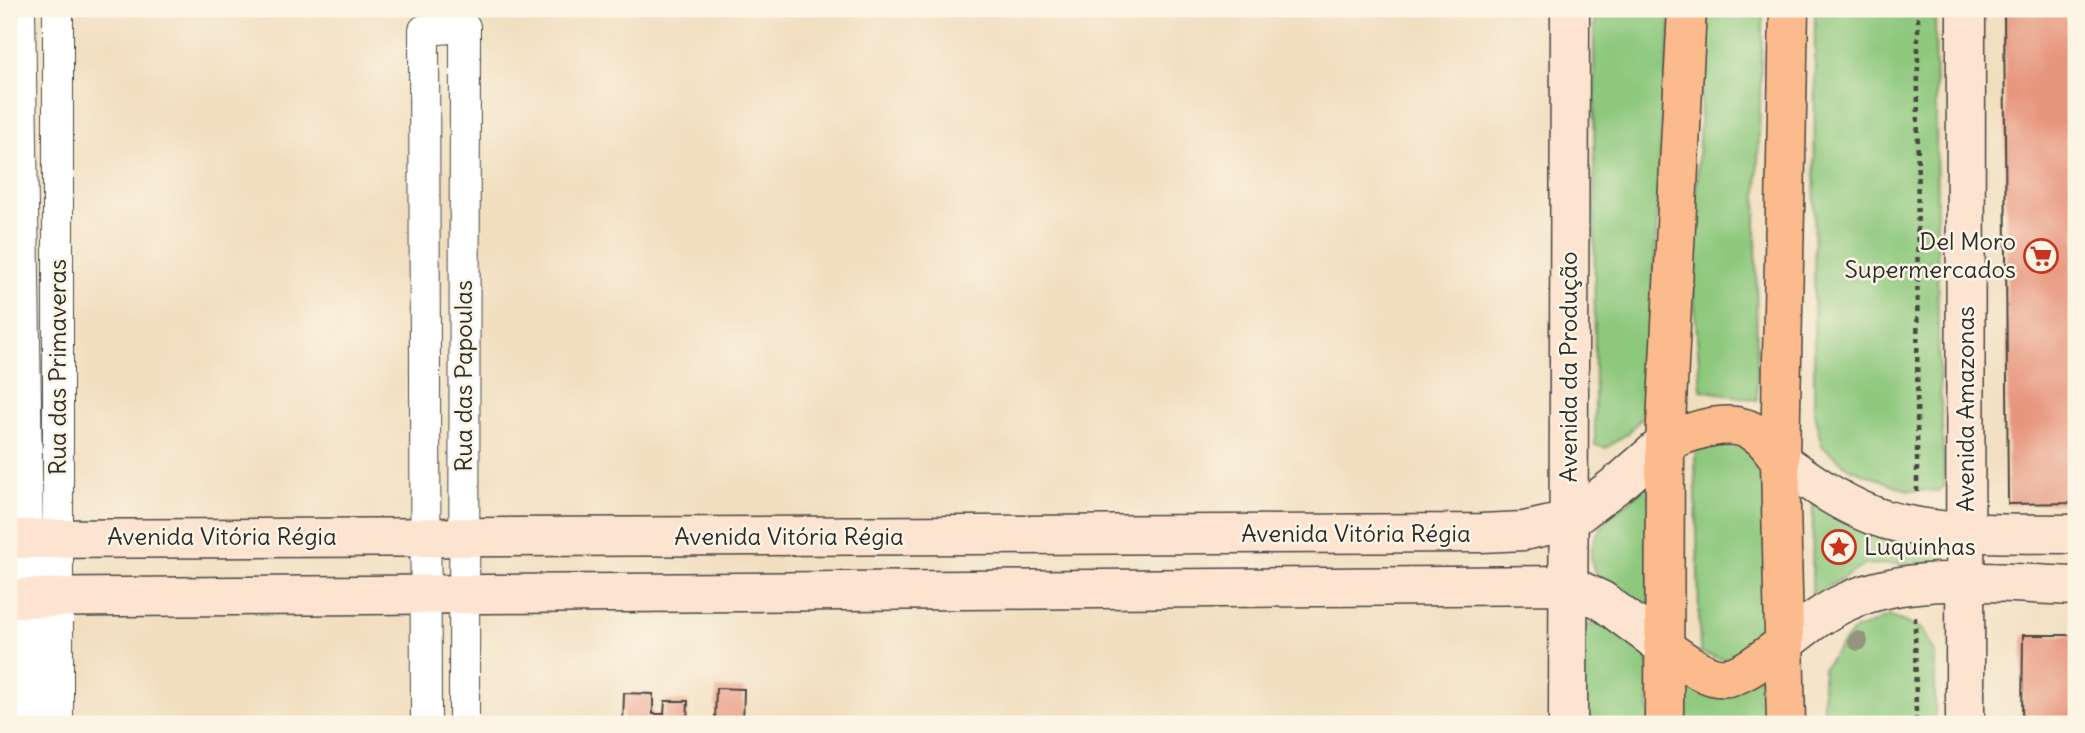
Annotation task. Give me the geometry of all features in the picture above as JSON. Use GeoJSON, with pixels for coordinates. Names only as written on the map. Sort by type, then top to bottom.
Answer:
{"type":"FeatureCollection","features":[{"type":"Feature","properties":{"kind":"highway"},"geometry":{"type":"LineString","coordinates":[[1664,724],[1665,443],[1687,9]]}},
{"type":"Feature","properties":{"kind":"highway"},"geometry":{"type":"LineString","coordinates":[[1786,724],[1780,460],[1789,9]]}},
{"type":"Feature","properties":{"kind":"highway"},"geometry":{"type":"LineString","coordinates":[[1665,443],[1695,429],[1732,425],[1758,434],[1780,460]]}},
{"type":"Feature","properties":{"kind":"highway"},"geometry":{"type":"LineString","coordinates":[[1663,646],[1700,672],[1720,679],[1747,671],[1784,643]]}},
{"type":"Feature","properties":{"kind":"street","name":"Rua das Primaveras"},"geometry":{"type":"LineString","coordinates":[[20,9],[32,539],[28,724]]}},
{"type":"Feature","properties":{"kind":"street","name":"Rua das Primaveras"},"geometry":{"type":"LineString","coordinates":[[32,539],[58,9]]}},
{"type":"Feature","properties":{"kind":"street","name":"Avenida da Produção"},"geometry":{"type":"LineString","coordinates":[[1568,724],[1570,9]]}},
{"type":"Feature","properties":{"kind":"street","name":"Avenida Amazonas"},"geometry":{"type":"LineString","coordinates":[[1965,724],[1966,9]]}},
{"type":"Feature","properties":{"kind":"street","name":"Rua das Papoulas"},"geometry":{"type":"LineString","coordinates":[[426,724],[424,30],[465,27],[464,724]]}},
{"type":"Feature","properties":{"kind":"street"},"geometry":{"type":"LineString","coordinates":[[1569,521],[1665,443]]}},
{"type":"Feature","properties":{"kind":"street"},"geometry":{"type":"LineString","coordinates":[[1780,460],[1813,484],[1882,518],[1965,533],[2076,534]]}},
{"type":"Feature","properties":{"kind":"street","name":"Avenida Vitória Régia"},"geometry":{"type":"LineString","coordinates":[[32,539],[1481,533],[1524,531],[1569,521]]}},
{"type":"Feature","properties":{"kind":"street"},"geometry":{"type":"LineString","coordinates":[[1784,643],[1816,618],[1848,601],[1915,584],[2076,586]]}},
{"type":"Feature","properties":{"kind":"street"},"geometry":{"type":"LineString","coordinates":[[32,598],[1568,586],[1601,600],[1663,646]]}},
{"type":"Feature","properties":{"kind":"street","name":"Rua das Primaveras"},"geometry":{"type":"LineString","coordinates":[[32,598],[58,724]]}},
{"type":"Feature","properties":{"kind":"path"},"geometry":{"type":"LineString","coordinates":[[1917,526],[1918,9]]}},
{"type":"Feature","properties":{"kind":"path"},"geometry":{"type":"LineString","coordinates":[[1915,584],[1916,724]]}},
{"type":"Feature","properties":{"kind":"green space"},"geometry":{"type":"Polygon","coordinates":[[[1594,9],[1672,9],[1662,112],[1648,411],[1628,433],[1606,448],[1595,445],[1594,9]]]}},
{"type":"Feature","properties":{"kind":"green space"},"geometry":{"type":"Polygon","coordinates":[[[1706,9],[1763,9],[1756,224],[1757,400],[1701,390],[1692,270],[1706,9]]]}},
{"type":"Feature","properties":{"kind":"green space"},"geometry":{"type":"Polygon","coordinates":[[[1815,9],[1935,9],[1938,340],[1945,486],[1937,491],[1908,490],[1849,468],[1822,446],[1814,413],[1815,9]]]}},
{"type":"Feature","properties":{"kind":"green space"},"geometry":{"type":"Polygon","coordinates":[[[1746,440],[1763,461],[1772,635],[1725,660],[1700,653],[1695,452],[1706,442],[1746,440]]]}},
{"type":"Feature","properties":{"kind":"green space"},"geometry":{"type":"Polygon","coordinates":[[[1651,476],[1650,626],[1622,604],[1599,580],[1592,566],[1591,551],[1596,536],[1609,518],[1637,495],[1651,476]]]}},
{"type":"Feature","properties":{"kind":"green space"},"geometry":{"type":"Polygon","coordinates":[[[1813,505],[1946,539],[1946,562],[1865,565],[1812,596],[1813,505]]]}},
{"type":"Feature","properties":{"kind":"green space"},"geometry":{"type":"Polygon","coordinates":[[[1889,616],[1922,629],[1935,653],[1935,724],[1823,724],[1823,668],[1852,632],[1889,616]]]}},
{"type":"Feature","properties":{"kind":"green space"},"geometry":{"type":"Polygon","coordinates":[[[1600,624],[1626,631],[1648,658],[1649,724],[1583,724],[1582,626],[1600,624]]]}},
{"type":"Feature","properties":{"kind":"green space"},"geometry":{"type":"Polygon","coordinates":[[[1764,676],[1764,724],[1682,724],[1679,678],[1764,676]]]}},
{"type":"Feature","properties":{"kind":"building","name":"Del Moro Supermercados"},"geometry":{"type":"Polygon","coordinates":[[[2004,9],[2076,9],[2076,503],[2008,504],[2004,9]]]}},
{"type":"Feature","properties":{"kind":"building"},"geometry":{"type":"Polygon","coordinates":[[[2023,635],[2076,635],[2076,724],[2041,724],[2041,719],[2022,719],[2023,635]]]}},
{"type":"Feature","properties":{"kind":"building"},"geometry":{"type":"Polygon","coordinates":[[[716,688],[744,689],[743,724],[715,724],[716,688]]]}},
{"type":"Feature","properties":{"kind":"building"},"geometry":{"type":"Polygon","coordinates":[[[624,693],[653,694],[653,714],[664,714],[665,701],[688,701],[687,724],[623,724],[624,693]]]}},
{"type":"Feature","properties":{"kind":"place","name":"Del Moro Supermercados"},"geometry":{"type":"Point","coordinates":[2041,256]}},
{"type":"Feature","properties":{"kind":"place","name":"Luquinhas"},"geometry":{"type":"Point","coordinates":[1839,547]}}]}
